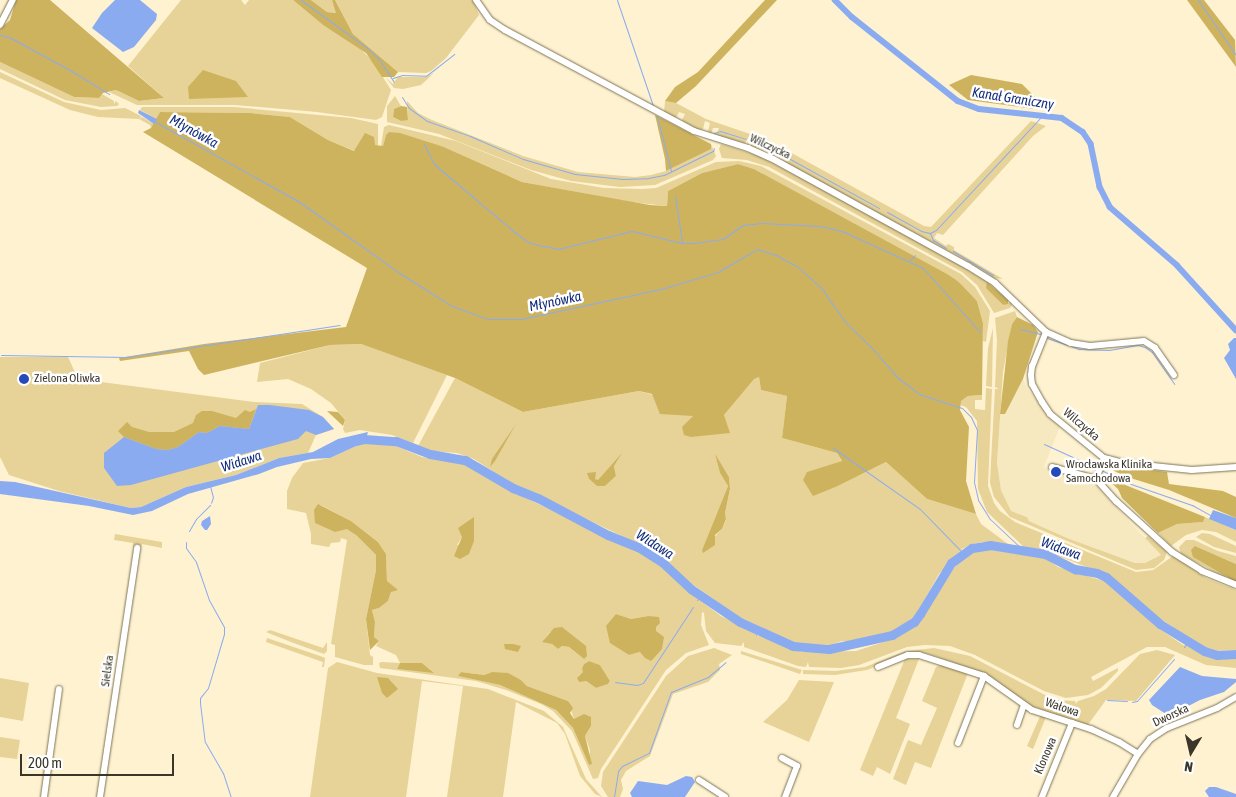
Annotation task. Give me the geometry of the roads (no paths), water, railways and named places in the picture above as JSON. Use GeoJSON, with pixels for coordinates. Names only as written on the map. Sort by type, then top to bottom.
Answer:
{"type":"FeatureCollection","features":[{"type":"Feature","properties":{"kind":"street"},"geometry":{"type":"LineString","coordinates":[[0,25],[13,0]]}},
{"type":"Feature","properties":{"kind":"street","name":"Wilczycka"},"geometry":{"type":"LineString","coordinates":[[476,0],[481,10],[494,23],[636,101],[699,133],[748,148],[773,159],[968,266],[1010,296],[1046,332],[1071,343],[1090,346],[1144,341],[1155,348],[1174,375]]}},
{"type":"Feature","properties":{"kind":"street","name":"Wilczycka"},"geometry":{"type":"LineString","coordinates":[[1046,332],[1032,366],[1032,384],[1050,414],[1103,461]]}},
{"type":"Feature","properties":{"kind":"street"},"geometry":{"type":"LineString","coordinates":[[1096,476],[1103,461],[1192,470],[1236,467]]}},
{"type":"Feature","properties":{"kind":"street"},"geometry":{"type":"LineString","coordinates":[[1052,467],[1096,476],[1116,501],[1172,552],[1202,570],[1236,586]]}},
{"type":"Feature","properties":{"kind":"street","name":"Sielska"},"geometry":{"type":"LineString","coordinates":[[100,797],[137,548]]}},
{"type":"Feature","properties":{"kind":"street","name":"Wałowa"},"geometry":{"type":"LineString","coordinates":[[878,667],[908,655],[919,656],[984,676],[1024,705],[1119,742],[1138,754]]}},
{"type":"Feature","properties":{"kind":"street"},"geometry":{"type":"LineString","coordinates":[[958,743],[984,676]]}},
{"type":"Feature","properties":{"kind":"street"},"geometry":{"type":"LineString","coordinates":[[44,797],[59,689]]}},
{"type":"Feature","properties":{"kind":"street","name":"Dworska"},"geometry":{"type":"LineString","coordinates":[[1113,797],[1138,754],[1158,733],[1217,708],[1236,697]]}},
{"type":"Feature","properties":{"kind":"street"},"geometry":{"type":"LineString","coordinates":[[1017,726],[1024,705]]}},
{"type":"Feature","properties":{"kind":"street","name":"Klonowa"},"geometry":{"type":"LineString","coordinates":[[1042,797],[1072,723]]}},
{"type":"Feature","properties":{"kind":"street"},"geometry":{"type":"LineString","coordinates":[[782,758],[797,766],[785,797]]}},
{"type":"Feature","properties":{"kind":"street"},"geometry":{"type":"LineString","coordinates":[[702,782],[725,797]]}},
{"type":"Feature","properties":{"kind":"water"},"geometry":{"type":"Polygon","coordinates":[[[115,0],[140,0],[157,14],[156,20],[134,47],[123,52],[92,28],[102,13],[115,0]]]}},
{"type":"Feature","properties":{"kind":"water"},"geometry":{"type":"Polygon","coordinates":[[[139,110],[157,119],[154,124],[138,113],[139,110]]]}},
{"type":"Feature","properties":{"kind":"water"},"geometry":{"type":"Polygon","coordinates":[[[1236,338],[1236,379],[1224,358],[1230,350],[1228,344],[1236,338]]]}},
{"type":"Feature","properties":{"kind":"water"},"geometry":{"type":"Polygon","coordinates":[[[258,405],[309,410],[323,417],[334,429],[316,435],[306,431],[298,439],[131,485],[117,486],[104,468],[104,453],[124,437],[156,449],[168,450],[178,447],[199,432],[207,433],[220,426],[249,429],[258,405]]]}},
{"type":"Feature","properties":{"kind":"water"},"geometry":{"type":"Polygon","coordinates":[[[368,432],[365,442],[330,458],[311,459],[277,467],[188,494],[152,511],[133,515],[89,506],[0,494],[0,481],[15,482],[131,508],[141,507],[186,487],[236,475],[279,458],[313,452],[338,439],[368,432]]]}},
{"type":"Feature","properties":{"kind":"water"},"geometry":{"type":"Polygon","coordinates":[[[1213,510],[1236,518],[1236,530],[1209,519],[1213,510]]]}},
{"type":"Feature","properties":{"kind":"water"},"geometry":{"type":"Polygon","coordinates":[[[210,516],[211,524],[205,530],[201,525],[202,521],[210,516]]]}},
{"type":"Feature","properties":{"kind":"water"},"geometry":{"type":"Polygon","coordinates":[[[1180,667],[1202,676],[1236,679],[1236,682],[1224,692],[1200,700],[1169,716],[1152,705],[1149,700],[1180,667]]]}},
{"type":"Feature","properties":{"kind":"water"},"geometry":{"type":"Polygon","coordinates":[[[686,776],[692,777],[695,782],[685,797],[632,797],[630,793],[638,781],[667,785],[686,776]]]}},
{"type":"Feature","properties":{"kind":"water"},"geometry":{"type":"Polygon","coordinates":[[[1209,787],[1216,787],[1236,794],[1236,797],[1209,797],[1205,791],[1209,787]]]}},
{"type":"Feature","properties":{"kind":"waterway"},"geometry":{"type":"LineString","coordinates":[[301,0],[367,48],[379,59],[394,82]]}},
{"type":"Feature","properties":{"kind":"waterway"},"geometry":{"type":"LineString","coordinates":[[617,0],[653,106]]}},
{"type":"Feature","properties":{"kind":"waterway","name":"Kanał Graniczny"},"geometry":{"type":"LineString","coordinates":[[835,0],[852,17],[958,101],[979,109],[1062,118],[1083,132],[1091,144],[1100,187],[1110,207],[1177,265],[1236,330]]}},
{"type":"Feature","properties":{"kind":"waterway"},"geometry":{"type":"LineString","coordinates":[[1198,0],[1236,55]]}},
{"type":"Feature","properties":{"kind":"waterway","name":"Młynówka"},"geometry":{"type":"LineString","coordinates":[[0,35],[11,38],[109,94]]}},
{"type":"Feature","properties":{"kind":"waterway"},"geometry":{"type":"LineString","coordinates":[[393,78],[402,75],[426,76],[454,54]]}},
{"type":"Feature","properties":{"kind":"waterway"},"geometry":{"type":"LineString","coordinates":[[402,97],[409,108],[427,121],[470,136],[523,159],[575,174],[623,179],[648,178],[664,175],[713,151],[714,148]]}},
{"type":"Feature","properties":{"kind":"waterway"},"geometry":{"type":"LineString","coordinates":[[657,116],[671,171]]}},
{"type":"Feature","properties":{"kind":"waterway"},"geometry":{"type":"LineString","coordinates":[[887,212],[921,231],[930,233],[936,230],[1042,116]]}},
{"type":"Feature","properties":{"kind":"waterway","name":"Młynówka"},"geometry":{"type":"LineString","coordinates":[[154,121],[298,201],[401,274],[452,306],[487,319],[521,319],[661,289],[718,272],[757,249],[776,255],[799,268],[822,289],[844,321],[871,347],[898,378],[919,394],[962,408],[971,417],[977,430],[974,482],[978,500],[990,519],[1023,550]]}},
{"type":"Feature","properties":{"kind":"waterway"},"geometry":{"type":"LineString","coordinates":[[714,133],[720,131],[746,139]]}},
{"type":"Feature","properties":{"kind":"waterway"},"geometry":{"type":"LineString","coordinates":[[755,142],[772,150]]}},
{"type":"Feature","properties":{"kind":"waterway"},"geometry":{"type":"LineString","coordinates":[[424,144],[434,164],[528,242],[558,249],[632,231],[682,243],[694,243],[723,239],[743,225],[762,223],[820,226],[842,231],[923,268],[980,332]]}},
{"type":"Feature","properties":{"kind":"waterway"},"geometry":{"type":"LineString","coordinates":[[781,154],[879,208]]}},
{"type":"Feature","properties":{"kind":"waterway"},"geometry":{"type":"LineString","coordinates":[[675,196],[682,242]]}},
{"type":"Feature","properties":{"kind":"waterway"},"geometry":{"type":"LineString","coordinates":[[930,233],[933,240],[946,248]]}},
{"type":"Feature","properties":{"kind":"waterway"},"geometry":{"type":"LineString","coordinates":[[953,251],[993,275]]}},
{"type":"Feature","properties":{"kind":"waterway"},"geometry":{"type":"LineString","coordinates":[[910,260],[915,255]]}},
{"type":"Feature","properties":{"kind":"waterway"},"geometry":{"type":"LineString","coordinates":[[1,355],[126,357],[340,325]]}},
{"type":"Feature","properties":{"kind":"waterway"},"geometry":{"type":"LineString","coordinates":[[1020,329],[1040,334]]}},
{"type":"Feature","properties":{"kind":"waterway"},"geometry":{"type":"LineString","coordinates":[[1047,338],[1067,345]]}},
{"type":"Feature","properties":{"kind":"waterway"},"geometry":{"type":"LineString","coordinates":[[1071,346],[1079,349],[1109,350],[1138,345],[1145,347],[1152,352],[1174,384]]}},
{"type":"Feature","properties":{"kind":"waterway","name":"Widawa"},"geometry":{"type":"LineString","coordinates":[[356,441],[364,439],[396,441],[430,454],[465,460],[513,488],[538,498],[608,535],[638,547],[662,562],[691,589],[740,622],[793,646],[829,649],[892,635],[914,622],[951,563],[972,548],[990,545],[1045,554],[1075,569],[1097,573],[1106,577],[1160,624],[1204,651],[1217,655],[1236,654]]}},
{"type":"Feature","properties":{"kind":"waterway","name":"Młynówka"},"geometry":{"type":"LineString","coordinates":[[1044,444],[1097,468]]}},
{"type":"Feature","properties":{"kind":"waterway"},"geometry":{"type":"LineString","coordinates":[[833,448],[920,509],[963,553]]}},
{"type":"Feature","properties":{"kind":"waterway","name":"Młynówka"},"geometry":{"type":"LineString","coordinates":[[1101,470],[1131,484],[1192,505],[1210,515]]}},
{"type":"Feature","properties":{"kind":"waterway"},"geometry":{"type":"LineString","coordinates":[[210,486],[213,497],[211,503]]}},
{"type":"Feature","properties":{"kind":"waterway"},"geometry":{"type":"LineString","coordinates":[[189,531],[196,519],[210,505]]}},
{"type":"Feature","properties":{"kind":"waterway"},"geometry":{"type":"LineString","coordinates":[[186,542],[186,548],[196,562],[209,600],[224,627],[224,634],[208,688],[200,698],[200,703],[205,742],[223,773],[231,797]]}},
{"type":"Feature","properties":{"kind":"waterway","name":"Widawa"},"geometry":{"type":"LineString","coordinates":[[697,600],[701,596]]}},
{"type":"Feature","properties":{"kind":"waterway"},"geometry":{"type":"LineString","coordinates":[[615,682],[637,685],[643,683],[693,607]]}},
{"type":"Feature","properties":{"kind":"waterway","name":"Widawa"},"geometry":{"type":"LineString","coordinates":[[756,635],[760,630]]}},
{"type":"Feature","properties":{"kind":"waterway","name":"Widawa"},"geometry":{"type":"LineString","coordinates":[[1184,647],[1188,642]]}},
{"type":"Feature","properties":{"kind":"waterway"},"geometry":{"type":"LineString","coordinates":[[1132,702],[1137,701],[1174,659]]}},
{"type":"Feature","properties":{"kind":"waterway"},"geometry":{"type":"LineString","coordinates":[[614,797],[618,771],[622,766],[649,753],[671,692],[708,677],[726,662]]}},
{"type":"Feature","properties":{"kind":"waterway"},"geometry":{"type":"LineString","coordinates":[[1107,700],[1127,701]]}},
{"type":"Feature","properties":{"kind":"place","name":"Zielona Oliwka"},"geometry":{"type":"Point","coordinates":[24,379]}},
{"type":"Feature","properties":{"kind":"place","name":"Wrocławska Klinika Samochodowa"},"geometry":{"type":"Point","coordinates":[1056,472]}}]}
